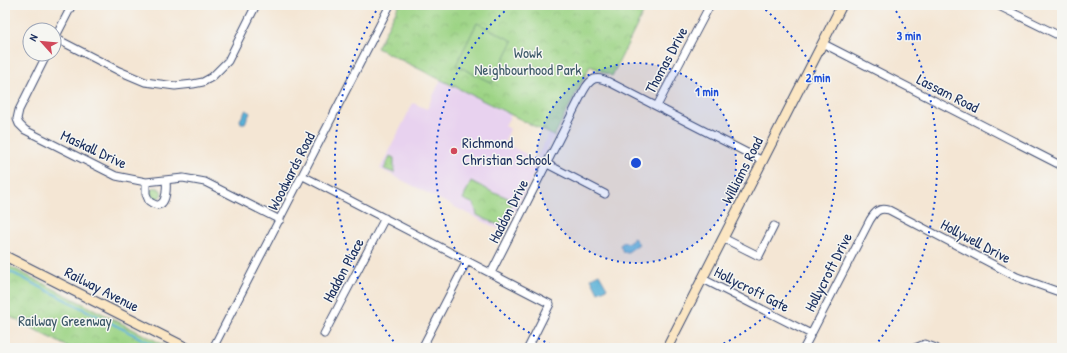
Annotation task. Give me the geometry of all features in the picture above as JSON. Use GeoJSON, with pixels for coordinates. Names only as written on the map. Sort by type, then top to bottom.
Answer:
{"type":"FeatureCollection","features":[{"type":"Feature","properties":{"kind":"street"},"geometry":{"type":"LineString","coordinates":[[62,25],[72,5]]}},
{"type":"Feature","properties":{"kind":"street"},"geometry":{"type":"LineString","coordinates":[[62,42],[119,71],[145,82],[175,86],[193,84],[203,82],[212,77],[228,61],[256,5]]}},
{"type":"Feature","properties":{"kind":"street","name":"Woodwards Road"},"geometry":{"type":"LineString","coordinates":[[213,348],[390,5]]}},
{"type":"Feature","properties":{"kind":"street","name":"Thomas Drive"},"geometry":{"type":"LineString","coordinates":[[657,106],[710,5]]}},
{"type":"Feature","properties":{"kind":"street","name":"Williams Road"},"geometry":{"type":"LineString","coordinates":[[667,348],[842,5]]}},
{"type":"Feature","properties":{"kind":"street"},"geometry":{"type":"LineString","coordinates":[[997,5],[1062,37]]}},
{"type":"Feature","properties":{"kind":"street","name":"Lassam Road"},"geometry":{"type":"LineString","coordinates":[[822,43],[1062,166]]}},
{"type":"Feature","properties":{"kind":"street","name":"Maskall Drive"},"geometry":{"type":"LineString","coordinates":[[43,62],[14,119],[25,130],[116,176],[146,182],[183,178],[205,182],[280,220]]}},
{"type":"Feature","properties":{"kind":"street","name":"Haddon Drive"},"geometry":{"type":"LineString","coordinates":[[491,273],[588,82],[594,78],[602,78],[763,161]]}},
{"type":"Feature","properties":{"kind":"street"},"geometry":{"type":"LineString","coordinates":[[546,164],[605,194]]}},
{"type":"Feature","properties":{"kind":"street"},"geometry":{"type":"LineString","coordinates":[[302,176],[550,304],[528,348]]}},
{"type":"Feature","properties":{"kind":"street"},"geometry":{"type":"LineString","coordinates":[[146,182],[146,194],[149,201],[158,204],[162,203],[166,198],[166,180]]}},
{"type":"Feature","properties":{"kind":"street","name":"Hollywell Drive"},"geometry":{"type":"LineString","coordinates":[[879,210],[885,209],[892,212],[1017,277],[1062,293]]}},
{"type":"Feature","properties":{"kind":"street","name":"Hollycroft Drive"},"geometry":{"type":"LineString","coordinates":[[804,348],[870,220],[875,212],[879,210]]}},
{"type":"Feature","properties":{"kind":"street","name":"Haddon Place"},"geometry":{"type":"LineString","coordinates":[[324,334],[385,218]]}},
{"type":"Feature","properties":{"kind":"street"},"geometry":{"type":"LineString","coordinates":[[723,238],[759,256],[774,226]]}},
{"type":"Feature","properties":{"kind":"street","name":"Railway Avenue"},"geometry":{"type":"LineString","coordinates":[[5,256],[187,348]]}},
{"type":"Feature","properties":{"kind":"street"},"geometry":{"type":"LineString","coordinates":[[422,348],[467,261]]}},
{"type":"Feature","properties":{"kind":"street","name":"Hollycroft Gate"},"geometry":{"type":"LineString","coordinates":[[703,279],[811,334]]}},
{"type":"Feature","properties":{"kind":"street"},"geometry":{"type":"LineString","coordinates":[[915,348],[925,344],[936,348]]}},
{"type":"Feature","properties":{"kind":"shaded area","name":"Richmond Christian School"},"geometry":{"type":"Polygon","coordinates":[[[441,79],[511,115],[505,126],[510,129],[504,143],[536,159],[549,134],[554,136],[504,232],[380,169],[413,103],[427,109],[441,79]]]}},
{"type":"Feature","properties":{"kind":"green space","name":"Wowk Neighbourhood Park"},"geometry":{"type":"Polygon","coordinates":[[[399,5],[647,5],[612,76],[590,66],[554,136],[377,48],[399,5]]]}},
{"type":"Feature","properties":{"kind":"green space"},"geometry":{"type":"Polygon","coordinates":[[[477,23],[513,41],[492,83],[456,65],[477,23]]]}},
{"type":"Feature","properties":{"kind":"green space"},"geometry":{"type":"Polygon","coordinates":[[[390,156],[394,158],[394,173],[384,169],[390,156]]]}},
{"type":"Feature","properties":{"kind":"green space"},"geometry":{"type":"Polygon","coordinates":[[[471,181],[496,194],[497,193],[510,199],[512,204],[500,226],[477,215],[474,204],[463,199],[471,181]]]}},
{"type":"Feature","properties":{"kind":"green space"},"geometry":{"type":"Polygon","coordinates":[[[154,188],[158,188],[160,189],[160,197],[154,198],[151,195],[151,191],[154,188]]]}},
{"type":"Feature","properties":{"kind":"green space","name":"Railway Greenway"},"geometry":{"type":"Polygon","coordinates":[[[5,264],[170,348],[70,348],[5,314],[5,264]]]}},
{"type":"Feature","properties":{"kind":"water"},"geometry":{"type":"Polygon","coordinates":[[[247,110],[250,113],[245,123],[241,123],[240,120],[247,110]]]}},
{"type":"Feature","properties":{"kind":"water"},"geometry":{"type":"Polygon","coordinates":[[[634,238],[639,244],[628,252],[623,252],[620,245],[624,242],[627,243],[634,238]]]}},
{"type":"Feature","properties":{"kind":"water"},"geometry":{"type":"Polygon","coordinates":[[[599,274],[607,288],[598,292],[591,278],[599,274]]]}},
{"type":"Feature","properties":{"kind":"waterway"},"geometry":{"type":"LineString","coordinates":[[5,269],[160,348]]}},
{"type":"Feature","properties":{"kind":"place","name":"Richmond Christian School"},"geometry":{"type":"Point","coordinates":[454,151]}}]}
